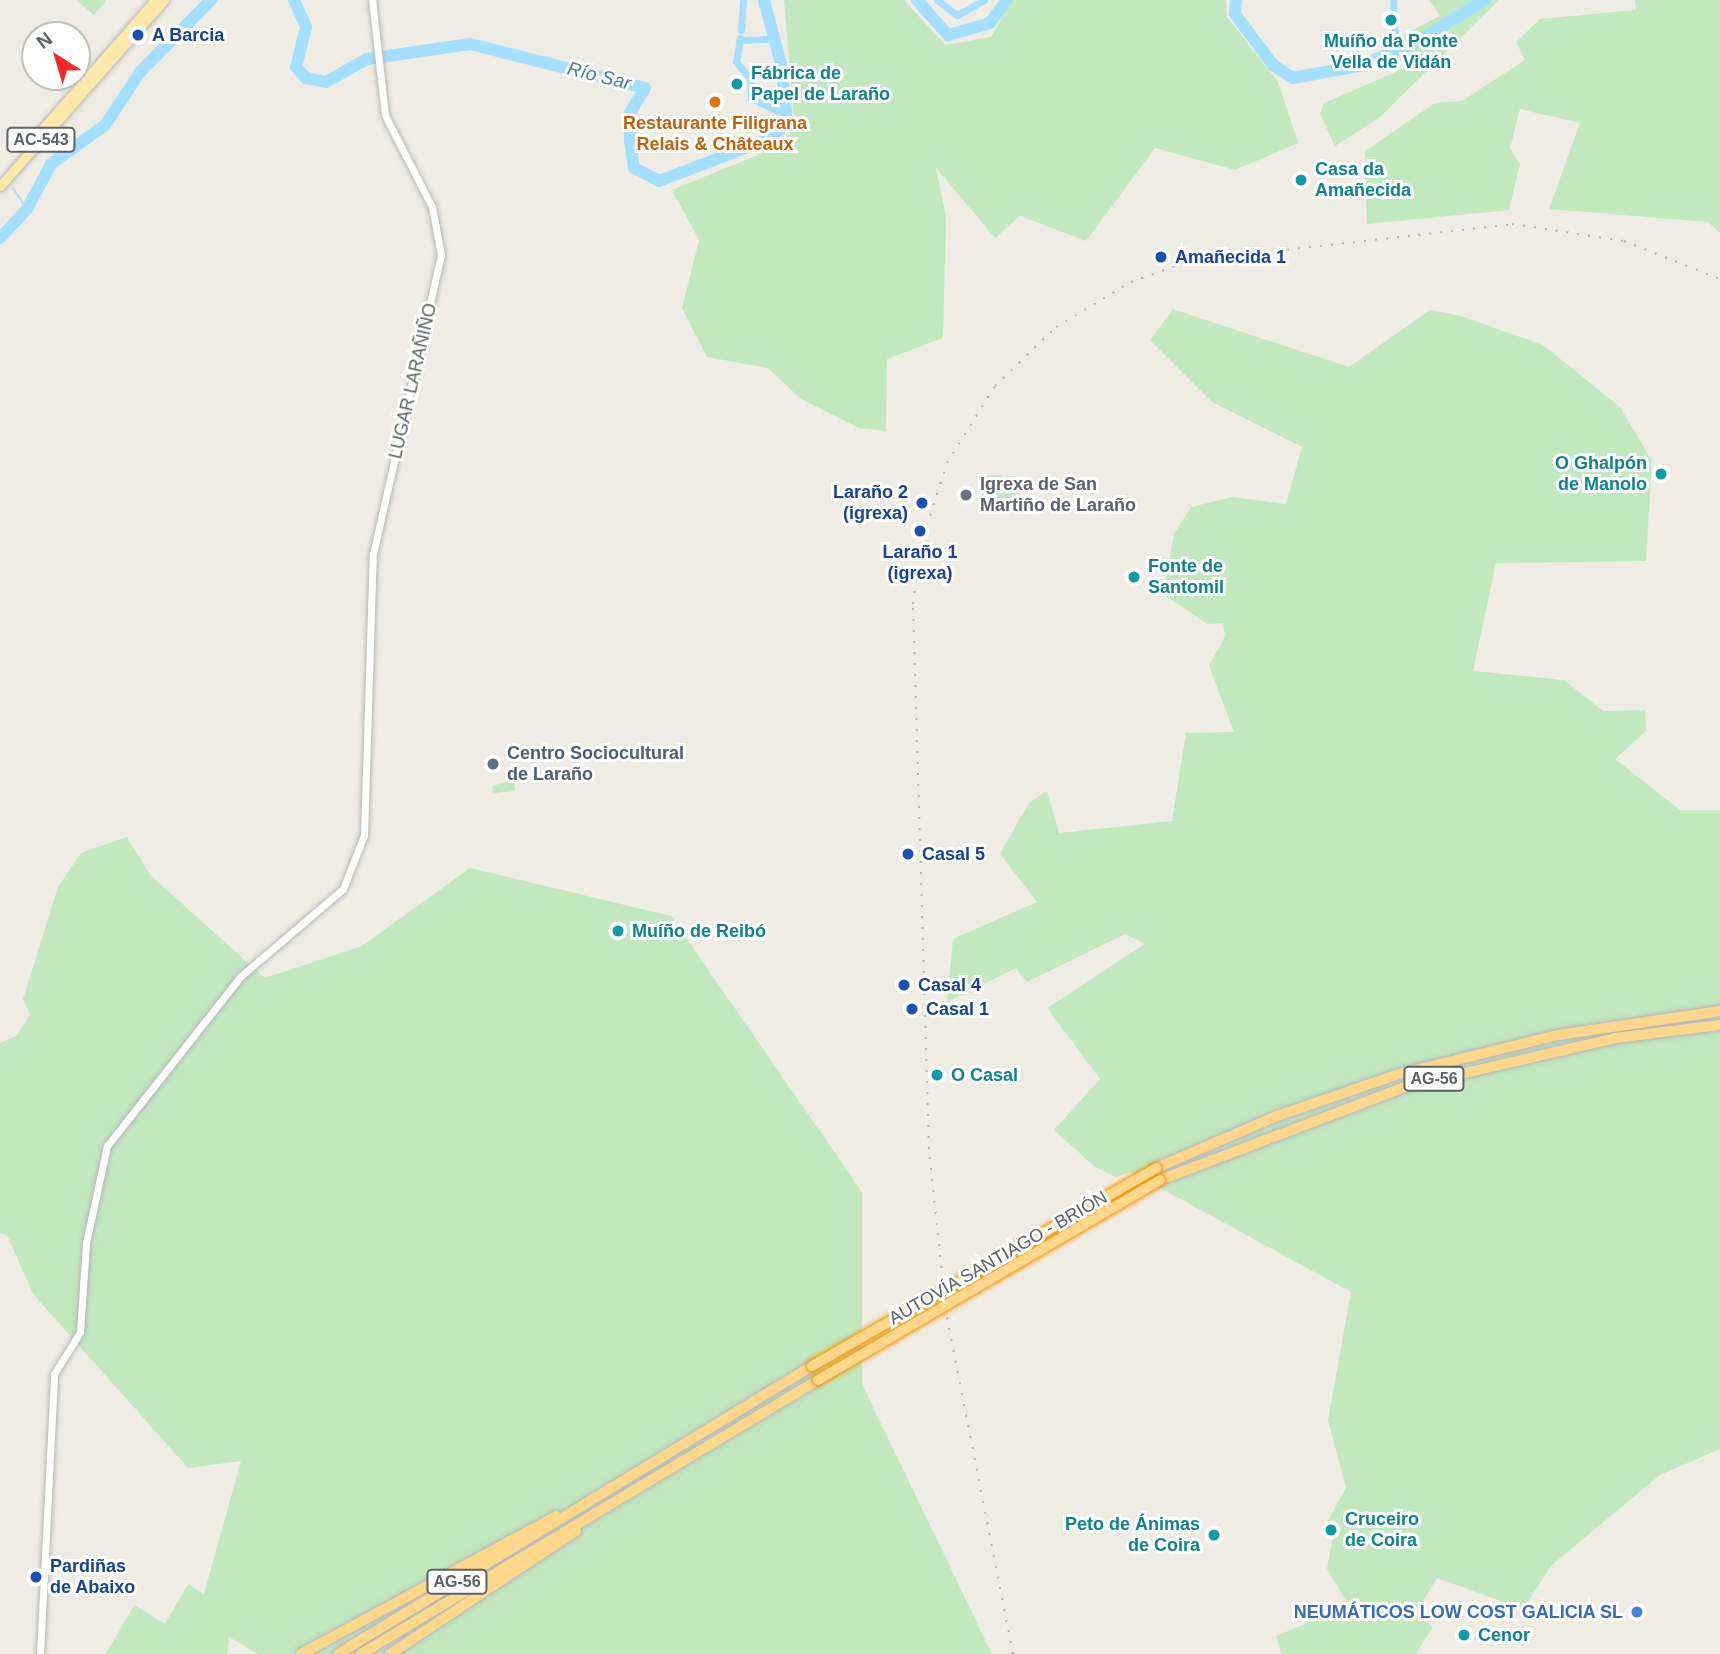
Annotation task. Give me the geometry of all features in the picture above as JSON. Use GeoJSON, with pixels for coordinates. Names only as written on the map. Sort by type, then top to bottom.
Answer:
{"type":"FeatureCollection","features":[{"type":"Feature","properties":{"kind":"highway"},"geometry":{"type":"LineString","coordinates":[[1685,1014],[1720,1004]]}},
{"type":"Feature","properties":{"kind":"highway","name":"AUTOVÍA SANTIAGO - BRIÓN"},"geometry":{"type":"LineString","coordinates":[[338,1654],[812,1366],[1156,1168],[1277,1116],[1399,1074],[1506,1046],[1685,1014],[1720,1011]]}},
{"type":"Feature","properties":{"kind":"highway","name":"AUTOVÍA SANTIAGO - BRIÓN"},"geometry":{"type":"LineString","coordinates":[[361,1654],[818,1380],[1160,1180],[1405,1087],[1615,1038],[1720,1024]]}},
{"type":"Feature","properties":{"kind":"highway"},"geometry":{"type":"LineString","coordinates":[[301,1654],[576,1509]]}},
{"type":"Feature","properties":{"kind":"highway"},"geometry":{"type":"LineString","coordinates":[[390,1654],[584,1526],[596,1512]]}},
{"type":"Feature","properties":{"kind":"main road","name":"AC-543"},"geometry":{"type":"LineString","coordinates":[[0,180],[155,0]]}},
{"type":"Feature","properties":{"kind":"main road","name":"AC-543"},"geometry":{"type":"LineString","coordinates":[[0,186],[164,0]]}},
{"type":"Feature","properties":{"kind":"street","name":"LUGAR LARAÑIÑO"},"geometry":{"type":"LineString","coordinates":[[40,1654],[37,1631],[48,1561],[57,1363],[80,1332],[86,1244],[107,1146],[241,976],[343,888],[362,844],[368,791],[373,554],[440,269],[432,207],[390,129],[377,62],[372,0]]}},
{"type":"Feature","properties":{"kind":"green space"},"geometry":{"type":"Polygon","coordinates":[[[76,0],[104,0],[106,1],[94,15],[76,0]]]}},
{"type":"Feature","properties":{"kind":"green space"},"geometry":{"type":"Polygon","coordinates":[[[784,0],[904,0],[945,45],[991,37],[1012,0],[1226,0],[1227,17],[1278,82],[1298,143],[1235,170],[1155,148],[1086,241],[1020,216],[995,238],[936,168],[946,217],[943,338],[887,359],[886,431],[859,428],[801,399],[768,368],[707,357],[682,308],[699,240],[672,190],[765,152],[795,130],[784,0]]]}},
{"type":"Feature","properties":{"kind":"green space"},"geometry":{"type":"Polygon","coordinates":[[[1429,0],[1499,0],[1380,117],[1335,146],[1320,114],[1324,103],[1412,65],[1395,39],[1440,16],[1429,0]]]}},
{"type":"Feature","properties":{"kind":"green space"},"geometry":{"type":"Polygon","coordinates":[[[1635,0],[1720,0],[1720,233],[1708,222],[1549,209],[1580,123],[1520,109],[1510,148],[1520,164],[1509,210],[1367,224],[1365,151],[1435,103],[1462,101],[1525,60],[1516,42],[1540,19],[1636,10],[1635,0]]]}},
{"type":"Feature","properties":{"kind":"green space"},"geometry":{"type":"Polygon","coordinates":[[[1173,309],[1349,367],[1430,310],[1461,316],[1543,345],[1620,407],[1652,461],[1646,561],[1496,563],[1473,671],[1564,680],[1603,711],[1645,710],[1646,731],[1615,759],[1680,810],[1720,810],[1720,1449],[1660,1475],[1552,1565],[1523,1609],[1437,1578],[1415,1614],[1433,1627],[1416,1654],[1282,1654],[1276,1636],[1349,1606],[1327,1569],[1334,1530],[1326,1524],[1346,1488],[1328,1420],[1351,1292],[1131,1172],[1116,1177],[1095,1167],[1054,1130],[1100,1079],[1047,1008],[1145,944],[1125,934],[1027,982],[1016,968],[947,1002],[953,939],[1037,902],[1000,854],[1029,803],[1047,791],[1059,833],[1172,821],[1186,733],[1234,732],[1209,666],[1225,636],[1223,623],[1207,624],[1163,594],[1174,534],[1191,507],[1232,497],[1286,504],[1302,447],[1212,402],[1150,340],[1173,309]]]}},
{"type":"Feature","properties":{"kind":"green space"},"geometry":{"type":"Polygon","coordinates":[[[987,475],[1023,477],[1011,515],[980,503],[987,475]]]}},
{"type":"Feature","properties":{"kind":"green space"},"geometry":{"type":"Polygon","coordinates":[[[514,780],[515,791],[493,793],[492,786],[514,780]]]}},
{"type":"Feature","properties":{"kind":"green space"},"geometry":{"type":"Polygon","coordinates":[[[127,837],[150,875],[265,978],[362,946],[470,868],[671,916],[862,1192],[862,1384],[992,1654],[258,1654],[229,1637],[227,1654],[106,1654],[134,1605],[165,1624],[188,1584],[204,1594],[241,1461],[188,1468],[33,1294],[7,1235],[0,1233],[0,1043],[16,1036],[30,1015],[23,999],[58,887],[81,853],[127,837]]]}},
{"type":"Feature","properties":{"kind":"waterway","name":"Río Sar"},"geometry":{"type":"LineString","coordinates":[[0,238],[27,209],[51,164],[105,125],[141,71],[211,0]]}},
{"type":"Feature","properties":{"kind":"waterway","name":"Río Sar"},"geometry":{"type":"LineString","coordinates":[[294,0],[306,27],[296,67],[306,78],[326,82],[367,59],[470,44],[645,88],[630,113],[634,168],[659,181],[774,137],[787,121],[781,64],[764,0]]}},
{"type":"Feature","properties":{"kind":"waterway"},"geometry":{"type":"LineString","coordinates":[[741,30],[743,0]]}},
{"type":"Feature","properties":{"kind":"waterway","name":"Río Sar"},"geometry":{"type":"LineString","coordinates":[[917,0],[948,35],[990,23],[1007,0]]}},
{"type":"Feature","properties":{"kind":"waterway"},"geometry":{"type":"LineString","coordinates":[[937,0],[957,15],[984,0]]}},
{"type":"Feature","properties":{"kind":"waterway","name":"Río Sar"},"geometry":{"type":"LineString","coordinates":[[1236,0],[1235,14],[1273,65],[1293,78],[1359,66],[1415,43],[1485,0]]}},
{"type":"Feature","properties":{"kind":"waterway"},"geometry":{"type":"LineString","coordinates":[[1393,0],[1396,51]]}},
{"type":"Feature","properties":{"kind":"waterway"},"geometry":{"type":"LineString","coordinates":[[740,38],[736,62],[750,78],[751,98],[786,115]]}},
{"type":"Feature","properties":{"kind":"waterway"},"geometry":{"type":"LineString","coordinates":[[739,40],[772,39]]}},
{"type":"Feature","properties":{"kind":"waterway"},"geometry":{"type":"LineString","coordinates":[[13,188],[27,209]]}},
{"type":"Feature","properties":{"kind":"railway"},"geometry":{"type":"LineString","coordinates":[[1013,1654],[946,1312],[929,1149],[913,604],[920,547],[947,463],[995,386],[1056,327],[1131,282],[1189,261],[1512,224],[1624,241],[1720,279]]}},
{"type":"Feature","properties":{"kind":"place","name":"Muíño da Ponte Vella de Vidán"},"geometry":{"type":"Point","coordinates":[1391,20]}},
{"type":"Feature","properties":{"kind":"place","name":"A Barcia"},"geometry":{"type":"Point","coordinates":[138,35]}},
{"type":"Feature","properties":{"kind":"place","name":"Fábrica de Papel de Laraño"},"geometry":{"type":"Point","coordinates":[737,84]}},
{"type":"Feature","properties":{"kind":"place","name":"Restaurante Filigrana Relais & Châteaux"},"geometry":{"type":"Point","coordinates":[715,102]}},
{"type":"Feature","properties":{"kind":"place","name":"Casa da Amañecida"},"geometry":{"type":"Point","coordinates":[1301,180]}},
{"type":"Feature","properties":{"kind":"place","name":"Amañecida 1"},"geometry":{"type":"Point","coordinates":[1161,257]}},
{"type":"Feature","properties":{"kind":"place","name":"O Ghalpón de Manolo"},"geometry":{"type":"Point","coordinates":[1661,474]}},
{"type":"Feature","properties":{"kind":"place","name":"Igrexa de San Martiño de Laraño"},"geometry":{"type":"Point","coordinates":[966,495]}},
{"type":"Feature","properties":{"kind":"place","name":"Laraño 2 (igrexa)"},"geometry":{"type":"Point","coordinates":[922,503]}},
{"type":"Feature","properties":{"kind":"place","name":"Laraño 1 (igrexa)"},"geometry":{"type":"Point","coordinates":[920,531]}},
{"type":"Feature","properties":{"kind":"place","name":"Fonte de Santomil"},"geometry":{"type":"Point","coordinates":[1134,577]}},
{"type":"Feature","properties":{"kind":"place","name":"Centro Sociocultural de Laraño"},"geometry":{"type":"Point","coordinates":[493,764]}},
{"type":"Feature","properties":{"kind":"place","name":"Casal 5"},"geometry":{"type":"Point","coordinates":[908,854]}},
{"type":"Feature","properties":{"kind":"place","name":"Muíño de Reibó"},"geometry":{"type":"Point","coordinates":[618,931]}},
{"type":"Feature","properties":{"kind":"place","name":"Casal 4"},"geometry":{"type":"Point","coordinates":[904,985]}},
{"type":"Feature","properties":{"kind":"place","name":"Casal 1"},"geometry":{"type":"Point","coordinates":[912,1009]}},
{"type":"Feature","properties":{"kind":"place","name":"O Casal"},"geometry":{"type":"Point","coordinates":[937,1075]}},
{"type":"Feature","properties":{"kind":"place","name":"Cruceiro de Coira"},"geometry":{"type":"Point","coordinates":[1331,1530]}},
{"type":"Feature","properties":{"kind":"place","name":"Peto de Ánimas de Coira"},"geometry":{"type":"Point","coordinates":[1214,1535]}},
{"type":"Feature","properties":{"kind":"place","name":"Pardiñas de Abaixo"},"geometry":{"type":"Point","coordinates":[36,1577]}},
{"type":"Feature","properties":{"kind":"place","name":"NEUMÁTICOS LOW COST GALICIA SL"},"geometry":{"type":"Point","coordinates":[1637,1612]}},
{"type":"Feature","properties":{"kind":"place","name":"Cenor"},"geometry":{"type":"Point","coordinates":[1464,1635]}}]}
